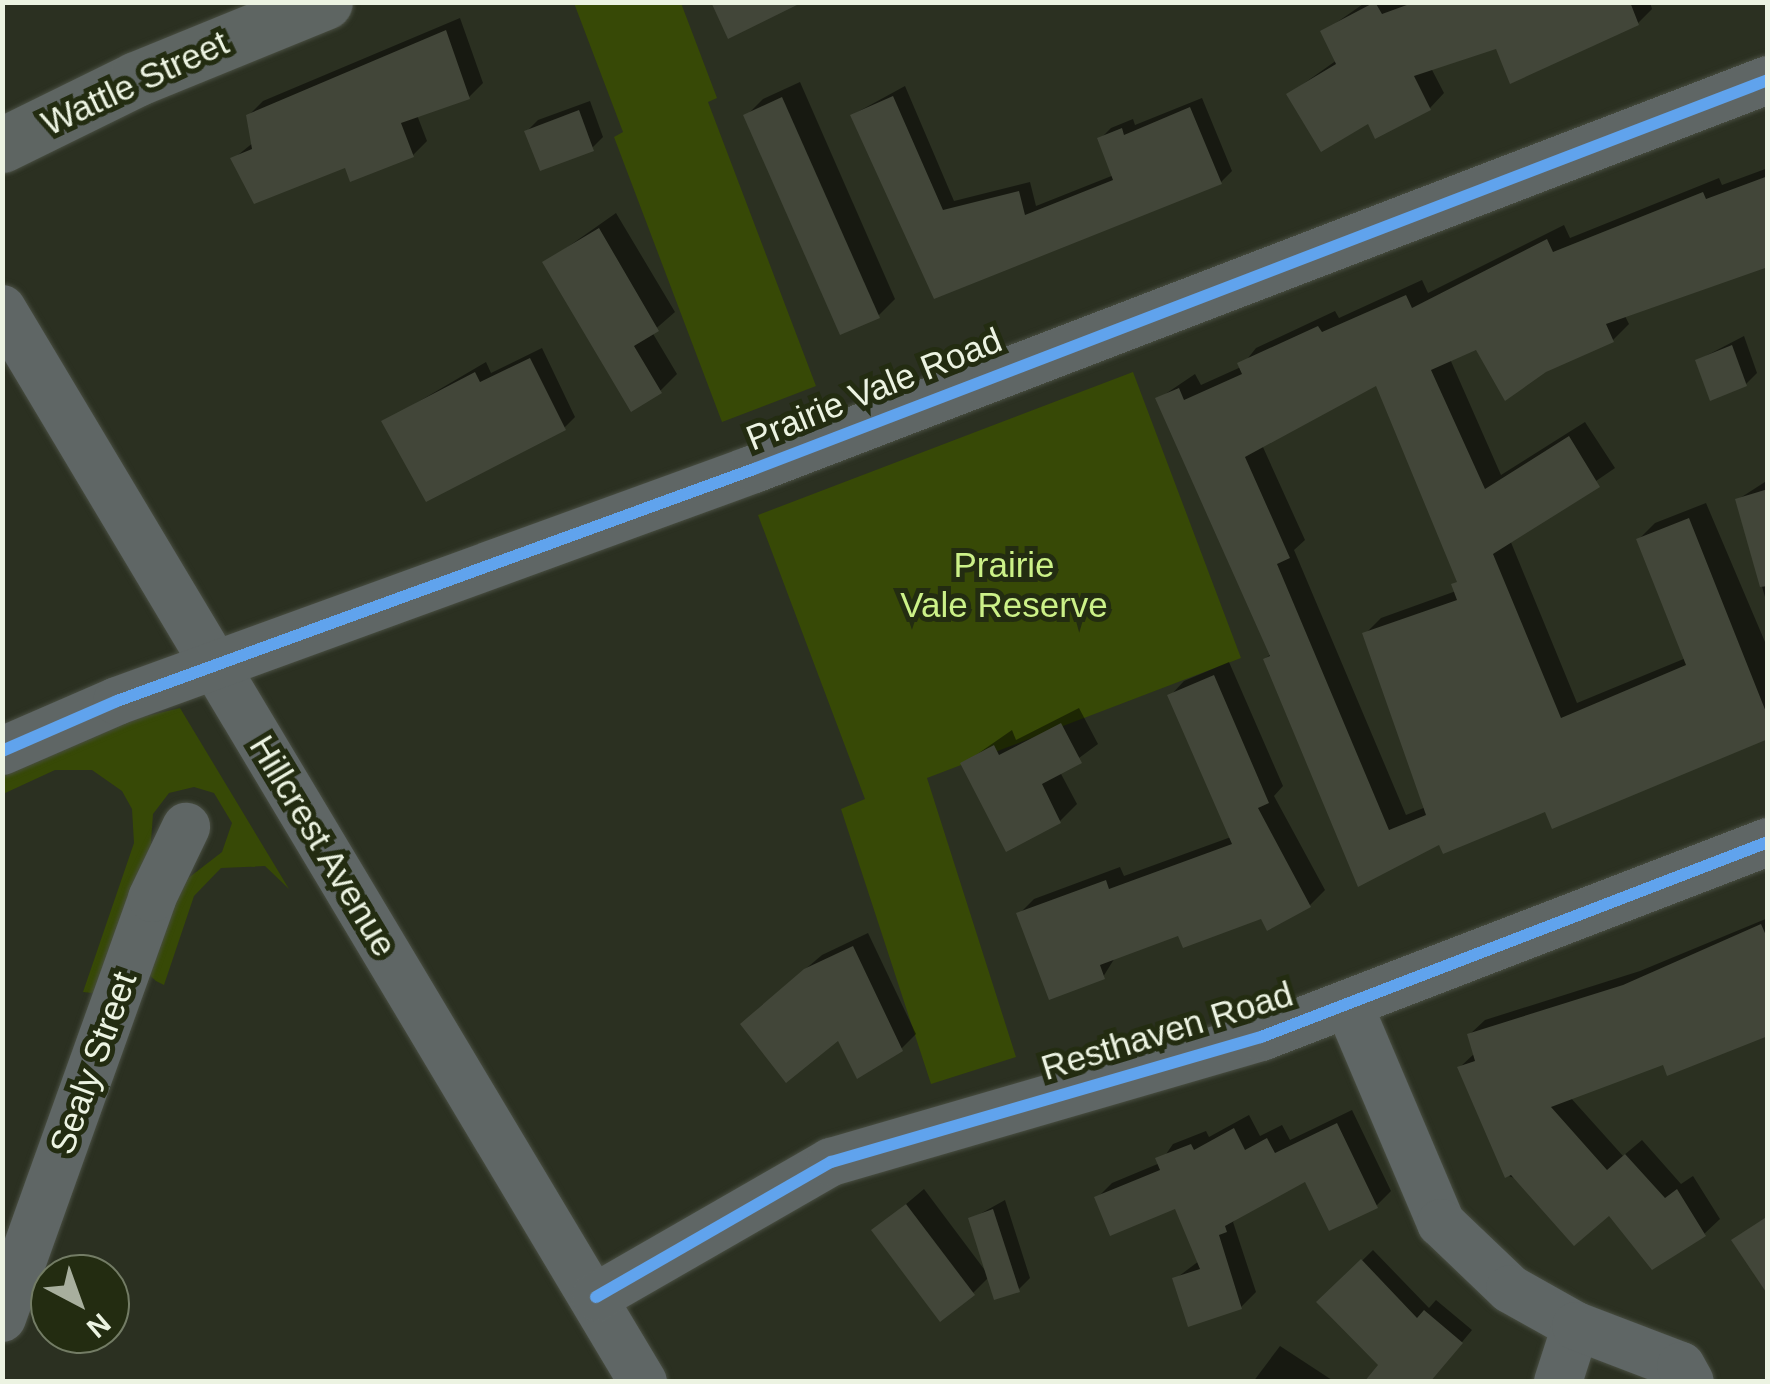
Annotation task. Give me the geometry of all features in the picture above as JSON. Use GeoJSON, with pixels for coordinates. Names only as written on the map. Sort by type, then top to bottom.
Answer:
{"type":"FeatureCollection","features":[{"type":"Feature","properties":{"kind":"main road","name":"Wattle Street"},"geometry":{"type":"LineString","coordinates":[[2,145],[136,79],[325,2]]}},
{"type":"Feature","properties":{"kind":"street","name":"Prairie Vale Road"},"geometry":{"type":"LineString","coordinates":[[2,752],[214,666],[754,469],[1768,80]]}},
{"type":"Feature","properties":{"kind":"street","name":"Hillcrest Avenue"},"geometry":{"type":"LineString","coordinates":[[2,309],[596,1297],[643,1382]]}},
{"type":"Feature","properties":{"kind":"street","name":"Sealy Street"},"geometry":{"type":"LineString","coordinates":[[4,1307],[152,898],[186,827]]}},
{"type":"Feature","properties":{"kind":"street","name":"Resthaven Road"},"geometry":{"type":"LineString","coordinates":[[596,1297],[831,1162],[1228,1048],[1768,842]]}},
{"type":"Feature","properties":{"kind":"street"},"geometry":{"type":"LineString","coordinates":[[1348,1004],[1441,1222],[1496,1279],[1576,1326],[1682,1366],[1690,1382]]}},
{"type":"Feature","properties":{"kind":"street"},"geometry":{"type":"LineString","coordinates":[[1558,1382],[1576,1326]]}},
{"type":"Feature","properties":{"kind":"green space"},"geometry":{"type":"Polygon","coordinates":[[[574,3],[681,3],[717,98],[708,102],[816,386],[722,422],[614,137],[623,132],[574,3]]]}},
{"type":"Feature","properties":{"kind":"green space","name":"Prairie Vale Reserve"},"geometry":{"type":"Polygon","coordinates":[[[1133,372],[1241,658],[927,778],[1016,1057],[931,1084],[841,809],[865,799],[758,515],[1133,372]]]}},
{"type":"Feature","properties":{"kind":"green space"},"geometry":{"type":"Polygon","coordinates":[[[180,708],[289,889],[265,866],[221,868],[194,896],[164,985],[156,981],[147,973],[178,886],[222,852],[232,823],[214,793],[194,787],[169,793],[153,814],[150,855],[102,994],[83,992],[134,843],[132,809],[122,791],[92,770],[55,770],[3,794],[2,773],[134,719],[180,708]]]}},
{"type":"Feature","properties":{"kind":"building"},"geometry":{"type":"Polygon","coordinates":[[[711,2],[803,2],[728,39],[711,2]]]}},
{"type":"Feature","properties":{"kind":"building"},"geometry":{"type":"Polygon","coordinates":[[[1375,2],[1382,14],[1415,2],[1630,2],[1639,25],[1510,84],[1496,49],[1414,76],[1431,110],[1375,139],[1368,124],[1321,152],[1286,94],[1336,64],[1320,31],[1375,2]]]}},
{"type":"Feature","properties":{"kind":"building"},"geometry":{"type":"Polygon","coordinates":[[[446,30],[470,99],[401,123],[414,157],[350,182],[345,168],[254,204],[230,158],[252,149],[246,115],[446,30]]]}},
{"type":"Feature","properties":{"kind":"building"},"geometry":{"type":"Polygon","coordinates":[[[893,96],[943,210],[1019,191],[1025,215],[1113,180],[1097,138],[1122,128],[1124,135],[1190,107],[1222,184],[934,299],[850,115],[893,96]]]}},
{"type":"Feature","properties":{"kind":"building"},"geometry":{"type":"Polygon","coordinates":[[[782,97],[880,318],[840,335],[743,115],[782,97]]]}},
{"type":"Feature","properties":{"kind":"building"},"geometry":{"type":"Polygon","coordinates":[[[579,110],[594,151],[540,171],[524,131],[579,110]]]}},
{"type":"Feature","properties":{"kind":"building"},"geometry":{"type":"Polygon","coordinates":[[[1768,176],[1768,267],[1606,324],[1614,342],[1546,372],[1505,401],[1476,350],[1431,370],[1485,489],[1569,436],[1600,487],[1493,554],[1561,718],[1686,665],[1636,539],[1689,518],[1768,717],[1768,739],[1552,829],[1545,812],[1443,854],[1439,845],[1358,887],[1263,659],[1270,656],[1155,398],[1179,388],[1184,400],[1242,374],[1237,363],[1318,326],[1322,332],[1406,295],[1412,308],[1547,239],[1553,252],[1703,192],[1706,199],[1768,176]],[[1376,386],[1245,457],[1290,558],[1277,564],[1389,830],[1426,815],[1362,633],[1457,600],[1451,584],[1457,582],[1376,386]]]}},
{"type":"Feature","properties":{"kind":"building"},"geometry":{"type":"Polygon","coordinates":[[[599,228],[659,331],[634,346],[662,393],[631,412],[542,262],[599,228]]]}},
{"type":"Feature","properties":{"kind":"building"},"geometry":{"type":"Polygon","coordinates":[[[1732,345],[1747,386],[1710,401],[1695,360],[1732,345]]]}},
{"type":"Feature","properties":{"kind":"building"},"geometry":{"type":"Polygon","coordinates":[[[530,358],[566,430],[426,502],[381,421],[475,372],[480,382],[530,358]]]}},
{"type":"Feature","properties":{"kind":"building"},"geometry":{"type":"Polygon","coordinates":[[[1768,489],[1768,586],[1760,587],[1735,499],[1768,489]]]}},
{"type":"Feature","properties":{"kind":"building"},"geometry":{"type":"Polygon","coordinates":[[[1214,675],[1269,803],[1258,808],[1311,907],[1267,931],[1261,919],[1183,948],[1178,936],[1100,965],[1105,979],[1049,1000],[1016,913],[1106,880],[1109,889],[1232,844],[1167,695],[1214,675]]]}},
{"type":"Feature","properties":{"kind":"building"},"geometry":{"type":"Polygon","coordinates":[[[1061,723],[1082,763],[1042,784],[1061,823],[1006,852],[960,763],[994,745],[999,755],[1061,723]]]}},
{"type":"Feature","properties":{"kind":"building"},"geometry":{"type":"Polygon","coordinates":[[[1761,924],[1768,940],[1768,1036],[1667,1076],[1663,1065],[1551,1107],[1607,1170],[1625,1154],[1665,1198],[1677,1189],[1706,1236],[1652,1270],[1609,1216],[1574,1246],[1511,1175],[1505,1178],[1457,1067],[1475,1061],[1467,1034],[1623,985],[1761,924]]]}},
{"type":"Feature","properties":{"kind":"building"},"geometry":{"type":"Polygon","coordinates":[[[853,946],[903,1051],[857,1079],[838,1041],[786,1083],[740,1024],[804,969],[853,946]]]}},
{"type":"Feature","properties":{"kind":"building"},"geometry":{"type":"Polygon","coordinates":[[[1337,1123],[1378,1208],[1329,1231],[1305,1182],[1225,1226],[1227,1232],[1219,1235],[1242,1309],[1188,1327],[1172,1278],[1200,1269],[1175,1209],[1110,1236],[1094,1197],[1160,1170],[1155,1158],[1191,1144],[1194,1150],[1234,1128],[1245,1150],[1267,1138],[1275,1153],[1337,1123]]]}},
{"type":"Feature","properties":{"kind":"building"},"geometry":{"type":"Polygon","coordinates":[[[906,1204],[975,1295],[940,1322],[871,1230],[906,1204]]]}},
{"type":"Feature","properties":{"kind":"building"},"geometry":{"type":"Polygon","coordinates":[[[993,1209],[1020,1292],[994,1300],[968,1218],[993,1209]]]}},
{"type":"Feature","properties":{"kind":"building"},"geometry":{"type":"Polygon","coordinates":[[[1768,1216],[1768,1295],[1731,1240],[1768,1216]]]}},
{"type":"Feature","properties":{"kind":"building"},"geometry":{"type":"Polygon","coordinates":[[[1361,1259],[1417,1318],[1424,1310],[1463,1343],[1430,1382],[1364,1382],[1378,1365],[1316,1302],[1361,1259]]]}},
{"type":"Feature","properties":{"kind":"cycle path"},"geometry":{"type":"LineString","coordinates":[[2,751],[117,701],[754,469],[1768,80]]}},
{"type":"Feature","properties":{"kind":"cycle path"},"geometry":{"type":"LineString","coordinates":[[596,1297],[831,1162],[1261,1037],[1768,842]]}}]}
